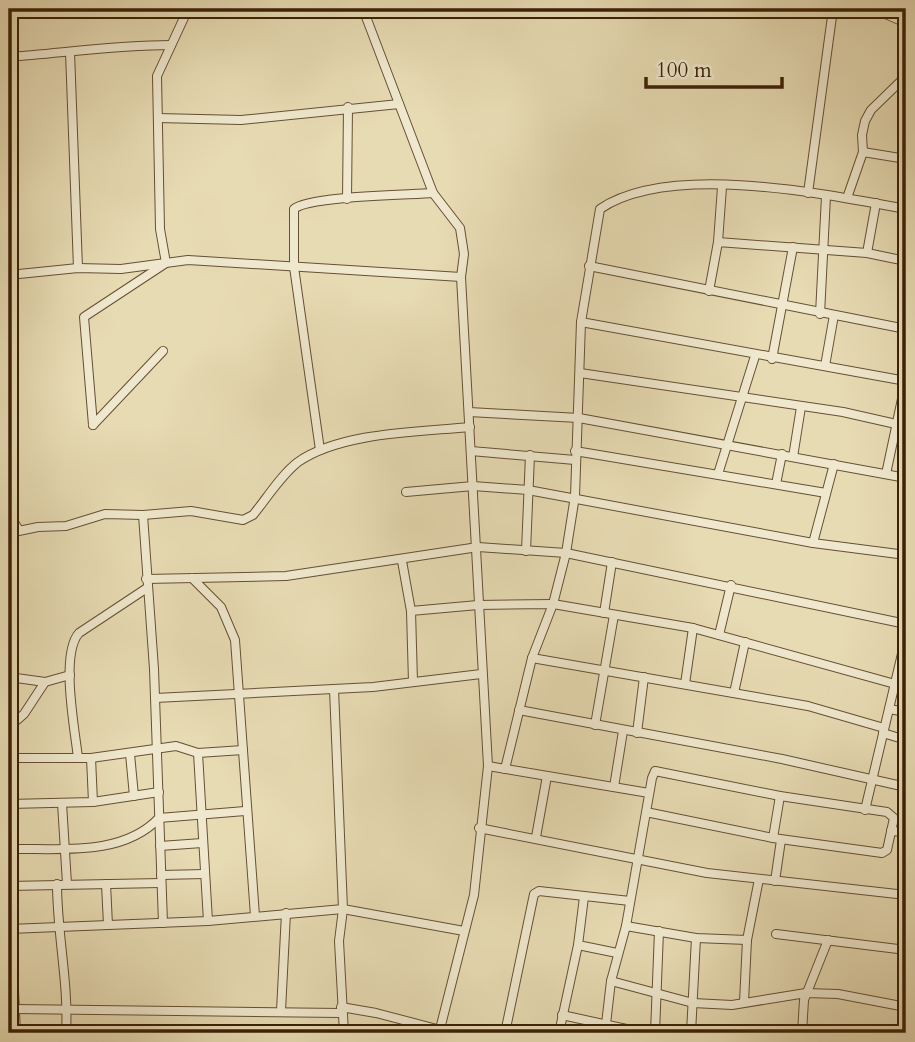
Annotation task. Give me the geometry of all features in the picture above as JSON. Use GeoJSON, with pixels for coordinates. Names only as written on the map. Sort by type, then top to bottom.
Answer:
{"type":"FeatureCollection","features":[{"type":"Feature","properties":{"kind":"street"},"geometry":{"type":"LineString","coordinates":[[166,263],[160,229],[157,76],[188,9]]}},
{"type":"Feature","properties":{"kind":"street"},"geometry":{"type":"LineString","coordinates":[[363,9],[433,193],[460,228],[464,254],[461,277],[488,766],[479,828],[474,895],[439,1031]]}},
{"type":"Feature","properties":{"kind":"street"},"geometry":{"type":"LineString","coordinates":[[808,193],[832,9]]}},
{"type":"Feature","properties":{"kind":"street"},"geometry":{"type":"LineString","coordinates":[[874,9],[906,23]]}},
{"type":"Feature","properties":{"kind":"street"},"geometry":{"type":"LineString","coordinates":[[9,57],[70,52],[93,47],[171,45]]}},
{"type":"Feature","properties":{"kind":"street"},"geometry":{"type":"LineString","coordinates":[[70,52],[78,268]]}},
{"type":"Feature","properties":{"kind":"street"},"geometry":{"type":"LineString","coordinates":[[847,198],[863,152],[862,135],[871,110],[906,76]]}},
{"type":"Feature","properties":{"kind":"street"},"geometry":{"type":"LineString","coordinates":[[158,118],[241,120],[301,116],[348,107],[400,104]]}},
{"type":"Feature","properties":{"kind":"street"},"geometry":{"type":"LineString","coordinates":[[347,198],[348,107]]}},
{"type":"Feature","properties":{"kind":"street"},"geometry":{"type":"LineString","coordinates":[[863,152],[906,159]]}},
{"type":"Feature","properties":{"kind":"street"},"geometry":{"type":"LineString","coordinates":[[505,769],[532,658],[553,604],[566,553],[575,496],[581,322],[600,209],[620,196],[672,185],[808,193],[906,209]]}},
{"type":"Feature","properties":{"kind":"street"},"geometry":{"type":"LineString","coordinates":[[709,291],[718,242],[722,187]]}},
{"type":"Feature","properties":{"kind":"street"},"geometry":{"type":"LineString","coordinates":[[320,450],[294,267],[294,209],[302,204],[347,198],[433,193]]}},
{"type":"Feature","properties":{"kind":"street"},"geometry":{"type":"LineString","coordinates":[[820,314],[826,195]]}},
{"type":"Feature","properties":{"kind":"street"},"geometry":{"type":"LineString","coordinates":[[867,253],[876,203]]}},
{"type":"Feature","properties":{"kind":"street"},"geometry":{"type":"LineString","coordinates":[[718,242],[867,253],[906,261]]}},
{"type":"Feature","properties":{"kind":"street"},"geometry":{"type":"LineString","coordinates":[[772,359],[793,247]]}},
{"type":"Feature","properties":{"kind":"street"},"geometry":{"type":"LineString","coordinates":[[9,275],[78,268],[121,269],[188,260],[461,277]]}},
{"type":"Feature","properties":{"kind":"street"},"geometry":{"type":"LineString","coordinates":[[163,351],[93,425],[84,317],[166,263]]}},
{"type":"Feature","properties":{"kind":"street"},"geometry":{"type":"LineString","coordinates":[[589,266],[906,329]]}},
{"type":"Feature","properties":{"kind":"street"},"geometry":{"type":"LineString","coordinates":[[825,366],[834,315]]}},
{"type":"Feature","properties":{"kind":"street"},"geometry":{"type":"LineString","coordinates":[[581,322],[755,356],[906,381],[886,474]]}},
{"type":"Feature","properties":{"kind":"street"},"geometry":{"type":"LineString","coordinates":[[718,474],[739,398],[755,356]]}},
{"type":"Feature","properties":{"kind":"street"},"geometry":{"type":"LineString","coordinates":[[580,373],[856,414],[896,424]]}},
{"type":"Feature","properties":{"kind":"street"},"geometry":{"type":"LineString","coordinates":[[793,457],[801,407]]}},
{"type":"Feature","properties":{"kind":"street"},"geometry":{"type":"LineString","coordinates":[[469,412],[579,418],[906,478]]}},
{"type":"Feature","properties":{"kind":"street"},"geometry":{"type":"LineString","coordinates":[[9,533],[66,526],[104,514],[143,515],[191,510],[243,520],[253,515],[296,463],[320,450],[367,438],[470,427]]}},
{"type":"Feature","properties":{"kind":"street"},"geometry":{"type":"LineString","coordinates":[[471,451],[575,455],[718,474],[826,494]]}},
{"type":"Feature","properties":{"kind":"street"},"geometry":{"type":"LineString","coordinates":[[776,484],[782,454]]}},
{"type":"Feature","properties":{"kind":"street"},"geometry":{"type":"LineString","coordinates":[[526,551],[530,455]]}},
{"type":"Feature","properties":{"kind":"street"},"geometry":{"type":"LineString","coordinates":[[813,543],[834,464]]}},
{"type":"Feature","properties":{"kind":"street"},"geometry":{"type":"LineString","coordinates":[[406,492],[473,486],[528,490],[575,496],[813,543],[906,555]]}},
{"type":"Feature","properties":{"kind":"street"},"geometry":{"type":"LineString","coordinates":[[9,514],[19,530]]}},
{"type":"Feature","properties":{"kind":"street"},"geometry":{"type":"LineString","coordinates":[[143,515],[155,698],[163,923]]}},
{"type":"Feature","properties":{"kind":"street"},"geometry":{"type":"LineString","coordinates":[[78,758],[70,674],[76,636],[146,583],[192,578],[286,576],[402,561],[478,547],[566,553],[731,585],[906,624]]}},
{"type":"Feature","properties":{"kind":"street"},"geometry":{"type":"LineString","coordinates":[[402,561],[411,611],[413,682]]}},
{"type":"Feature","properties":{"kind":"street"},"geometry":{"type":"LineString","coordinates":[[604,613],[612,562]]}},
{"type":"Feature","properties":{"kind":"street"},"geometry":{"type":"LineString","coordinates":[[192,578],[221,607],[230,624],[239,667],[245,811],[255,916]]}},
{"type":"Feature","properties":{"kind":"street"},"geometry":{"type":"LineString","coordinates":[[719,635],[731,585]]}},
{"type":"Feature","properties":{"kind":"street"},"geometry":{"type":"LineString","coordinates":[[411,611],[478,605],[553,604],[693,628],[895,684]]}},
{"type":"Feature","properties":{"kind":"street"},"geometry":{"type":"LineString","coordinates":[[595,725],[614,615]]}},
{"type":"Feature","properties":{"kind":"street"},"geometry":{"type":"LineString","coordinates":[[685,684],[693,628]]}},
{"type":"Feature","properties":{"kind":"street"},"geometry":{"type":"LineString","coordinates":[[734,693],[745,642]]}},
{"type":"Feature","properties":{"kind":"street"},"geometry":{"type":"LineString","coordinates":[[865,810],[906,644]]}},
{"type":"Feature","properties":{"kind":"street"},"geometry":{"type":"LineString","coordinates":[[532,658],[808,706],[906,740]]}},
{"type":"Feature","properties":{"kind":"street"},"geometry":{"type":"LineString","coordinates":[[9,677],[45,682],[70,674]]}},
{"type":"Feature","properties":{"kind":"street"},"geometry":{"type":"LineString","coordinates":[[155,698],[334,689],[481,674]]}},
{"type":"Feature","properties":{"kind":"street"},"geometry":{"type":"LineString","coordinates":[[637,733],[644,677]]}},
{"type":"Feature","properties":{"kind":"street"},"geometry":{"type":"LineString","coordinates":[[9,727],[24,715],[45,682]]}},
{"type":"Feature","properties":{"kind":"street"},"geometry":{"type":"LineString","coordinates":[[334,689],[344,909],[340,934],[344,1033]]}},
{"type":"Feature","properties":{"kind":"street"},"geometry":{"type":"LineString","coordinates":[[888,709],[906,712]]}},
{"type":"Feature","properties":{"kind":"street"},"geometry":{"type":"LineString","coordinates":[[519,710],[906,787]]}},
{"type":"Feature","properties":{"kind":"street"},"geometry":{"type":"LineString","coordinates":[[614,787],[623,731]]}},
{"type":"Feature","properties":{"kind":"street"},"geometry":{"type":"LineString","coordinates":[[9,758],[91,758],[157,751],[176,746],[198,753],[243,750]]}},
{"type":"Feature","properties":{"kind":"street"},"geometry":{"type":"LineString","coordinates":[[198,753],[208,921]]}},
{"type":"Feature","properties":{"kind":"street"},"geometry":{"type":"LineString","coordinates":[[130,754],[134,796]]}},
{"type":"Feature","properties":{"kind":"street"},"geometry":{"type":"LineString","coordinates":[[91,758],[93,802]]}},
{"type":"Feature","properties":{"kind":"street"},"geometry":{"type":"LineString","coordinates":[[488,766],[649,793]]}},
{"type":"Feature","properties":{"kind":"street"},"geometry":{"type":"LineString","coordinates":[[606,1024],[611,981],[626,926],[649,793],[653,774],[659,771],[780,796],[893,815],[887,850],[882,853],[777,839],[646,812]]}},
{"type":"Feature","properties":{"kind":"street"},"geometry":{"type":"LineString","coordinates":[[536,837],[547,776]]}},
{"type":"Feature","properties":{"kind":"street"},"geometry":{"type":"LineString","coordinates":[[9,804],[93,802],[159,792]]}},
{"type":"Feature","properties":{"kind":"street"},"geometry":{"type":"LineString","coordinates":[[775,881],[780,796]]}},
{"type":"Feature","properties":{"kind":"street"},"geometry":{"type":"LineString","coordinates":[[62,803],[67,884]]}},
{"type":"Feature","properties":{"kind":"street"},"geometry":{"type":"LineString","coordinates":[[9,849],[120,844],[146,832],[159,818],[245,811]]}},
{"type":"Feature","properties":{"kind":"street"},"geometry":{"type":"LineString","coordinates":[[479,828],[638,859],[760,879],[906,895]]}},
{"type":"Feature","properties":{"kind":"street"},"geometry":{"type":"LineString","coordinates":[[891,831],[906,832]]}},
{"type":"Feature","properties":{"kind":"street"},"geometry":{"type":"LineString","coordinates":[[160,845],[202,844]]}},
{"type":"Feature","properties":{"kind":"street"},"geometry":{"type":"LineString","coordinates":[[9,886],[106,884],[205,874]]}},
{"type":"Feature","properties":{"kind":"street"},"geometry":{"type":"LineString","coordinates":[[744,1002],[747,940],[760,879]]}},
{"type":"Feature","properties":{"kind":"street"},"geometry":{"type":"LineString","coordinates":[[57,884],[57,926],[68,1009],[66,1033]]}},
{"type":"Feature","properties":{"kind":"street"},"geometry":{"type":"LineString","coordinates":[[106,884],[107,925]]}},
{"type":"Feature","properties":{"kind":"street"},"geometry":{"type":"LineString","coordinates":[[505,1033],[534,894],[539,891],[630,901]]}},
{"type":"Feature","properties":{"kind":"street"},"geometry":{"type":"LineString","coordinates":[[559,1033],[578,946],[584,897]]}},
{"type":"Feature","properties":{"kind":"street"},"geometry":{"type":"LineString","coordinates":[[16,1033],[10,930],[208,921],[344,909],[464,931]]}},
{"type":"Feature","properties":{"kind":"street"},"geometry":{"type":"LineString","coordinates":[[282,1011],[286,913]]}},
{"type":"Feature","properties":{"kind":"street"},"geometry":{"type":"LineString","coordinates":[[626,926],[696,938],[747,940]]}},
{"type":"Feature","properties":{"kind":"street"},"geometry":{"type":"LineString","coordinates":[[655,1033],[659,931]]}},
{"type":"Feature","properties":{"kind":"street"},"geometry":{"type":"LineString","coordinates":[[776,934],[906,950]]}},
{"type":"Feature","properties":{"kind":"street"},"geometry":{"type":"LineString","coordinates":[[691,1033],[696,938]]}},
{"type":"Feature","properties":{"kind":"street"},"geometry":{"type":"LineString","coordinates":[[802,1033],[806,993],[828,940]]}},
{"type":"Feature","properties":{"kind":"street"},"geometry":{"type":"LineString","coordinates":[[578,946],[617,953]]}},
{"type":"Feature","properties":{"kind":"street"},"geometry":{"type":"LineString","coordinates":[[611,981],[693,1003],[744,1002],[806,993],[838,994],[906,1007]]}},
{"type":"Feature","properties":{"kind":"street"},"geometry":{"type":"LineString","coordinates":[[15,1009],[341,1010],[452,1033]]}},
{"type":"Feature","properties":{"kind":"street"},"geometry":{"type":"LineString","coordinates":[[562,1015],[606,1024],[617,1030],[645,1033]]}},
{"type":"Feature","properties":{"kind":"street"},"geometry":{"type":"LineString","coordinates":[[903,1033],[906,1017]]}}]}
